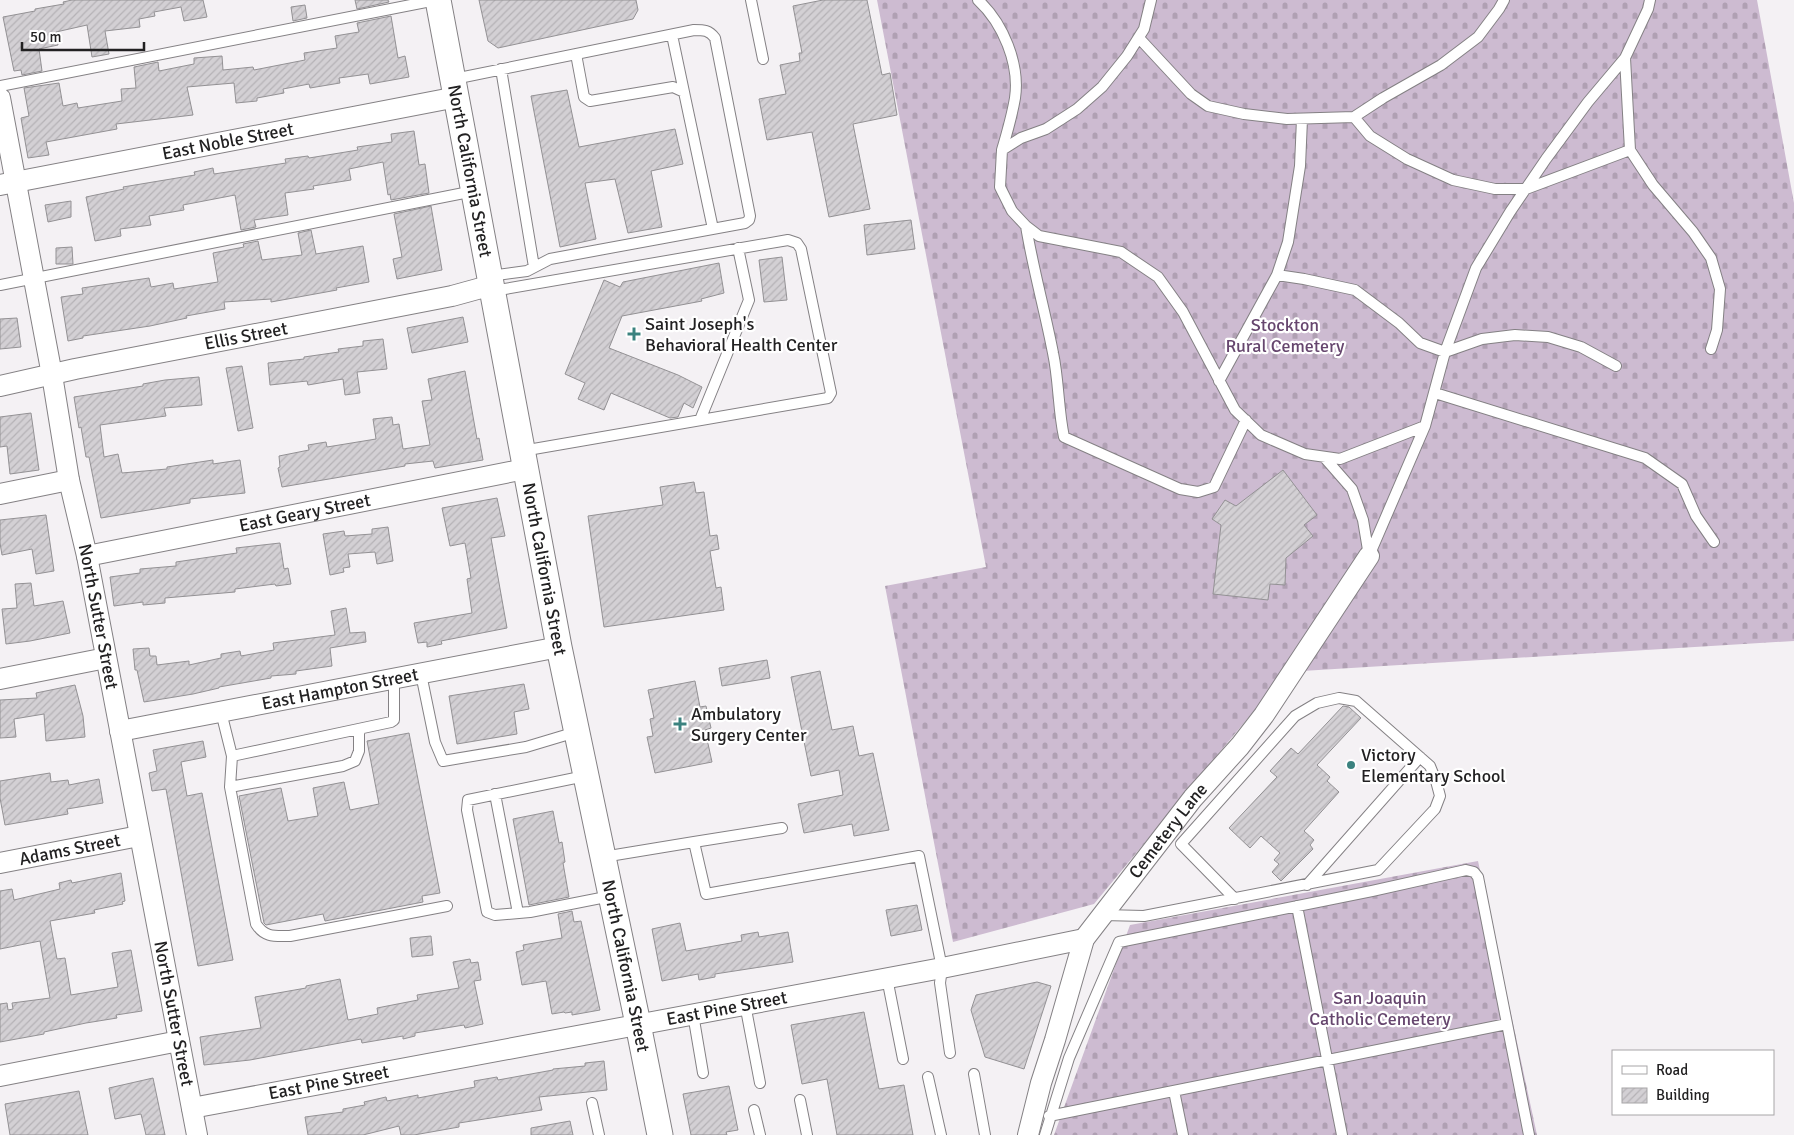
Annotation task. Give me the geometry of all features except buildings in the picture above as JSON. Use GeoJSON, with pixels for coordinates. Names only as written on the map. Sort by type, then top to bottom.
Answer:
{"type":"FeatureCollection","features":[{"type":"Feature","properties":{"kind":"street","name":"North California Street"},"geometry":{"type":"LineString","coordinates":[[437,0],[559,647],[604,857],[660,1135]]}},
{"type":"Feature","properties":{"kind":"street","name":"East Noble Street"},"geometry":{"type":"LineString","coordinates":[[8,184],[455,88]]}},
{"type":"Feature","properties":{"kind":"street","name":"North Sutter Street"},"geometry":{"type":"LineString","coordinates":[[0,98],[8,184],[34,279],[70,480],[87,556],[197,1135]]}},
{"type":"Feature","properties":{"kind":"street","name":"Ellis Street"},"geometry":{"type":"LineString","coordinates":[[0,386],[75,368],[452,296],[491,284]]}},
{"type":"Feature","properties":{"kind":"street","name":"East Geary Street"},"geometry":{"type":"LineString","coordinates":[[87,556],[523,460]]}},
{"type":"Feature","properties":{"kind":"street"},"geometry":{"type":"LineString","coordinates":[[0,494],[70,480]]}},
{"type":"Feature","properties":{"kind":"street","name":"Cemetery Lane"},"geometry":{"type":"LineString","coordinates":[[1028,1135],[1041,1083],[1084,940],[1192,798],[1240,746],[1264,715],[1370,556]]}},
{"type":"Feature","properties":{"kind":"street","name":"East Hampton Street"},"geometry":{"type":"LineString","coordinates":[[120,731],[559,647]]}},
{"type":"Feature","properties":{"kind":"street"},"geometry":{"type":"LineString","coordinates":[[0,679],[106,658]]}},
{"type":"Feature","properties":{"kind":"street","name":"Adams Street"},"geometry":{"type":"LineString","coordinates":[[0,863],[140,836]]}},
{"type":"Feature","properties":{"kind":"street","name":"East Pine Street"},"geometry":{"type":"LineString","coordinates":[[192,1108],[1084,940]]}},
{"type":"Feature","properties":{"kind":"street"},"geometry":{"type":"LineString","coordinates":[[0,1076],[179,1041]]}},
{"type":"Feature","properties":{"kind":"lane"},"geometry":{"type":"LineString","coordinates":[[0,86],[437,0]]}},
{"type":"Feature","properties":{"kind":"lane"},"geometry":{"type":"LineString","coordinates":[[751,0],[764,59]]}},
{"type":"Feature","properties":{"kind":"lane"},"geometry":{"type":"LineString","coordinates":[[978,0],[1000,29],[1013,62],[1015,96],[1002,150],[1000,188],[1012,211],[1026,226],[1039,236],[1121,252],[1158,277],[1183,312],[1235,410],[1261,435],[1305,454],[1340,459],[1425,426]]}},
{"type":"Feature","properties":{"kind":"lane"},"geometry":{"type":"LineString","coordinates":[[1002,150],[1021,138],[1046,129],[1077,109],[1102,87],[1139,38],[1144,29],[1151,0]]}},
{"type":"Feature","properties":{"kind":"lane"},"geometry":{"type":"LineString","coordinates":[[1139,38],[1192,94],[1208,106],[1244,114],[1287,119],[1354,117],[1441,65],[1478,37],[1504,0]]}},
{"type":"Feature","properties":{"kind":"lane"},"geometry":{"type":"LineString","coordinates":[[1370,556],[1425,426],[1445,352],[1476,268],[1526,189],[1588,102],[1625,58],[1648,9],[1650,0]]}},
{"type":"Feature","properties":{"kind":"lane"},"geometry":{"type":"LineString","coordinates":[[455,88],[501,69],[705,30],[715,38],[750,216],[745,224],[550,259],[491,284]]}},
{"type":"Feature","properties":{"kind":"lane"},"geometry":{"type":"LineString","coordinates":[[672,35],[713,229]]}},
{"type":"Feature","properties":{"kind":"lane"},"geometry":{"type":"LineString","coordinates":[[576,54],[584,97],[590,101],[673,87],[684,92]]}},
{"type":"Feature","properties":{"kind":"lane"},"geometry":{"type":"LineString","coordinates":[[1625,58],[1630,150],[1653,185],[1693,232],[1711,258],[1720,289],[1717,330],[1711,349]]}},
{"type":"Feature","properties":{"kind":"lane"},"geometry":{"type":"LineString","coordinates":[[501,69],[534,267]]}},
{"type":"Feature","properties":{"kind":"lane"},"geometry":{"type":"LineString","coordinates":[[1354,117],[1370,136],[1407,160],[1452,180],[1495,189],[1526,189],[1630,150]]}},
{"type":"Feature","properties":{"kind":"lane"},"geometry":{"type":"LineString","coordinates":[[1220,381],[1277,275],[1288,242],[1300,166],[1302,119]]}},
{"type":"Feature","properties":{"kind":"lane"},"geometry":{"type":"LineString","coordinates":[[0,285],[474,191]]}},
{"type":"Feature","properties":{"kind":"lane"},"geometry":{"type":"LineString","coordinates":[[1026,226],[1034,272],[1054,354],[1064,437],[1180,488],[1198,492],[1214,487],[1246,420]]}},
{"type":"Feature","properties":{"kind":"lane"},"geometry":{"type":"LineString","coordinates":[[491,284],[788,240],[796,243],[801,249],[831,393],[828,398],[700,420],[523,460]]}},
{"type":"Feature","properties":{"kind":"lane"},"geometry":{"type":"LineString","coordinates":[[700,420],[749,300],[738,248]]}},
{"type":"Feature","properties":{"kind":"lane"},"geometry":{"type":"LineString","coordinates":[[1277,275],[1355,290],[1398,323],[1420,343],[1445,352],[1482,339],[1515,335],[1548,337],[1581,347],[1616,366]]}},
{"type":"Feature","properties":{"kind":"lane"},"geometry":{"type":"LineString","coordinates":[[1435,392],[1645,458],[1682,484],[1696,516],[1714,542]]}},
{"type":"Feature","properties":{"kind":"lane"},"geometry":{"type":"LineString","coordinates":[[1324,457],[1352,490],[1363,520],[1370,556]]}},
{"type":"Feature","properties":{"kind":"lane"},"geometry":{"type":"LineString","coordinates":[[421,674],[435,742],[443,761],[526,747],[577,732]]}},
{"type":"Feature","properties":{"kind":"lane"},"geometry":{"type":"LineString","coordinates":[[232,756],[394,720],[394,679]]}},
{"type":"Feature","properties":{"kind":"lane"},"geometry":{"type":"LineString","coordinates":[[1103,916],[1144,916],[1235,899],[1307,885],[1378,870],[1435,809],[1440,796],[1430,766],[1356,701],[1339,698],[1317,703],[1295,716],[1181,844],[1235,899]]}},
{"type":"Feature","properties":{"kind":"lane"},"geometry":{"type":"LineString","coordinates":[[222,712],[232,756],[230,787],[256,924],[261,932],[272,936],[290,936],[447,906]]}},
{"type":"Feature","properties":{"kind":"lane"},"geometry":{"type":"LineString","coordinates":[[230,787],[343,766],[355,761],[359,751],[360,729]]}},
{"type":"Feature","properties":{"kind":"lane"},"geometry":{"type":"LineString","coordinates":[[1307,885],[1420,757]]}},
{"type":"Feature","properties":{"kind":"lane"},"geometry":{"type":"LineString","coordinates":[[586,775],[468,800],[466,810],[487,912],[495,915],[518,913],[612,896]]}},
{"type":"Feature","properties":{"kind":"lane"},"geometry":{"type":"LineString","coordinates":[[495,794],[518,913]]}},
{"type":"Feature","properties":{"kind":"lane"},"geometry":{"type":"LineString","coordinates":[[604,857],[782,828]]}},
{"type":"Feature","properties":{"kind":"lane"},"geometry":{"type":"LineString","coordinates":[[694,842],[706,894],[919,856],[942,968],[940,983],[950,1053]]}},
{"type":"Feature","properties":{"kind":"lane"},"geometry":{"type":"LineString","coordinates":[[1044,1135],[1068,1058],[1119,942],[1466,870],[1474,872],[1478,877],[1529,1135]]}},
{"type":"Feature","properties":{"kind":"lane"},"geometry":{"type":"LineString","coordinates":[[1297,906],[1342,1135]]}},
{"type":"Feature","properties":{"kind":"lane"},"geometry":{"type":"LineString","coordinates":[[887,978],[903,1059]]}},
{"type":"Feature","properties":{"kind":"lane"},"geometry":{"type":"LineString","coordinates":[[745,1004],[760,1084]]}},
{"type":"Feature","properties":{"kind":"lane"},"geometry":{"type":"LineString","coordinates":[[693,1014],[703,1073]]}},
{"type":"Feature","properties":{"kind":"lane"},"geometry":{"type":"LineString","coordinates":[[1049,1116],[1507,1024]]}},
{"type":"Feature","properties":{"kind":"lane"},"geometry":{"type":"LineString","coordinates":[[974,1074],[985,1135]]}},
{"type":"Feature","properties":{"kind":"lane"},"geometry":{"type":"LineString","coordinates":[[928,1077],[941,1135]]}},
{"type":"Feature","properties":{"kind":"lane"},"geometry":{"type":"LineString","coordinates":[[1174,1091],[1183,1135]]}},
{"type":"Feature","properties":{"kind":"lane"},"geometry":{"type":"LineString","coordinates":[[800,1100],[807,1135]]}},
{"type":"Feature","properties":{"kind":"lane"},"geometry":{"type":"LineString","coordinates":[[592,1103],[599,1135]]}},
{"type":"Feature","properties":{"kind":"lane"},"geometry":{"type":"LineString","coordinates":[[754,1110],[760,1135]]}},
{"type":"Feature","properties":{"kind":"green space","name":"Stockton Rural Cemetery"},"geometry":{"type":"Polygon","coordinates":[[[877,0],[1757,0],[1794,203],[1794,641],[1286,672],[1094,904],[953,942],[885,586],[986,567],[877,0]]]}},
{"type":"Feature","properties":{"kind":"green space","name":"San Joaquin Catholic Cemetery"},"geometry":{"type":"Polygon","coordinates":[[[1478,861],[1537,1135],[1054,1135],[1130,925],[1478,861]]]}},
{"type":"Feature","properties":{"kind":"place","name":"Saint Joseph's Behavioral Health Center"},"geometry":{"type":"Point","coordinates":[634,334]}},
{"type":"Feature","properties":{"kind":"place","name":"Ambulatory Surgery Center"},"geometry":{"type":"Point","coordinates":[680,724]}},
{"type":"Feature","properties":{"kind":"place","name":"Victory Elementary School"},"geometry":{"type":"Point","coordinates":[1351,765]}}]}
